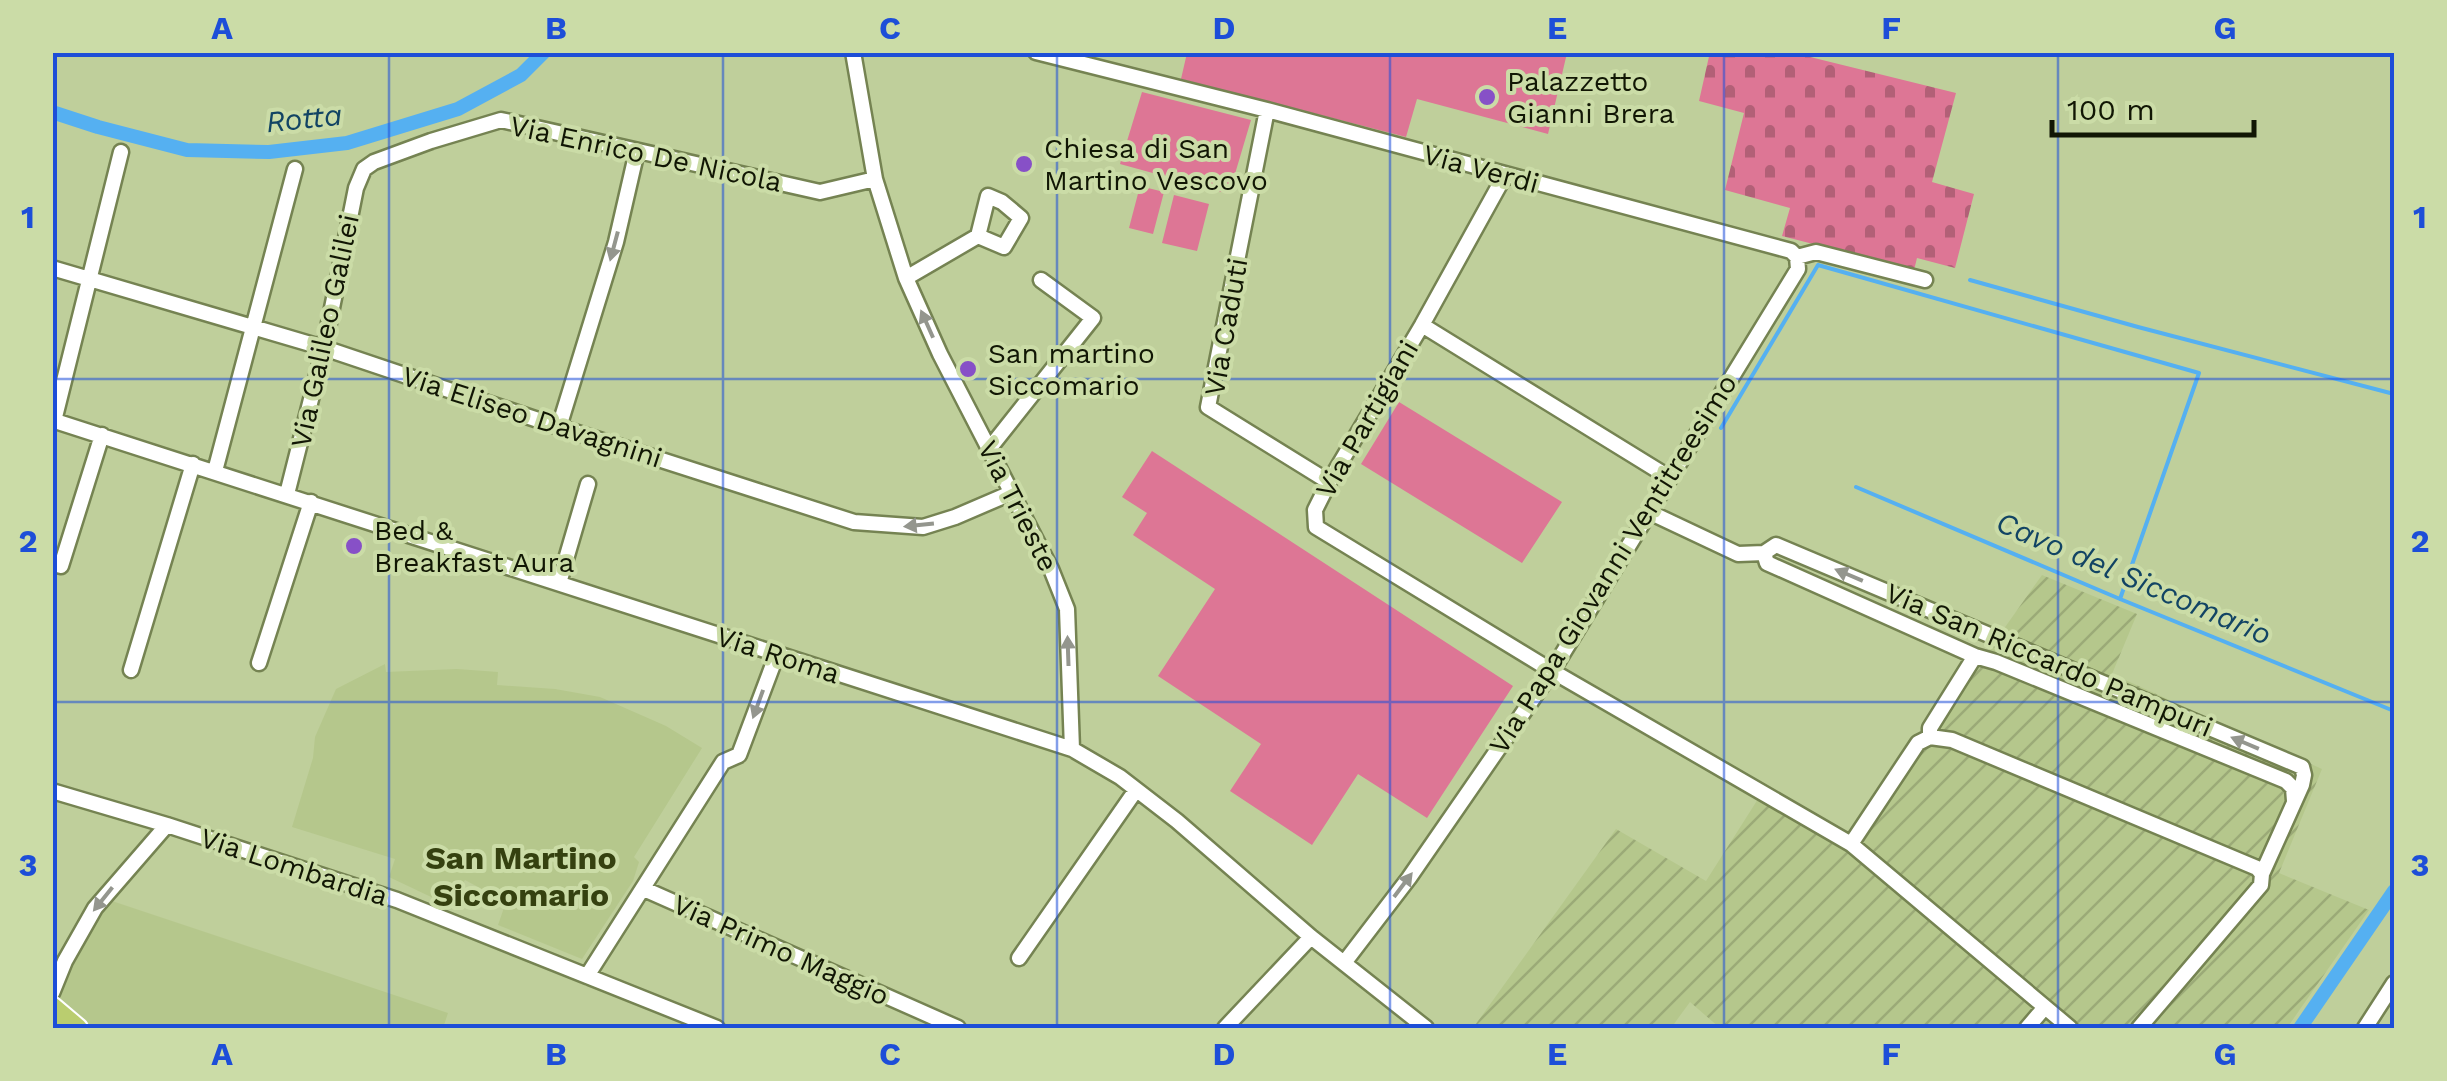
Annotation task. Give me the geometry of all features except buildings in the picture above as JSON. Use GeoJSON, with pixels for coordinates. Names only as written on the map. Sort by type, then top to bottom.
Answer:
{"type":"FeatureCollection","features":[{"type":"Feature","properties":{"kind":"main road"},"geometry":{"type":"LineString","coordinates":[[52,1006],[78,1028]]}},
{"type":"Feature","properties":{"kind":"street","name":"Via Trieste"},"geometry":{"type":"LineString","coordinates":[[853,52],[875,179],[906,278],[940,354],[1051,569],[1067,609],[1072,749]]}},
{"type":"Feature","properties":{"kind":"street","name":"Via Verdi"},"geometry":{"type":"LineString","coordinates":[[1036,52],[1267,110],[1791,251],[1797,256],[1816,252],[1925,280]]}},
{"type":"Feature","properties":{"kind":"street","name":"Via Caduti"},"geometry":{"type":"LineString","coordinates":[[1267,110],[1208,407],[1329,482]]}},
{"type":"Feature","properties":{"kind":"street","name":"Via Enrico De Nicola"},"geometry":{"type":"LineString","coordinates":[[364,169],[416,146],[501,120],[820,192],[875,179]]}},
{"type":"Feature","properties":{"kind":"street"},"geometry":{"type":"LineString","coordinates":[[559,427],[616,242],[637,151]]}},
{"type":"Feature","properties":{"kind":"street"},"geometry":{"type":"LineString","coordinates":[[53,420],[121,152]]}},
{"type":"Feature","properties":{"kind":"street"},"geometry":{"type":"LineString","coordinates":[[215,471],[295,169]]}},
{"type":"Feature","properties":{"kind":"street","name":"Via Galileo Galilei"},"geometry":{"type":"LineString","coordinates":[[287,494],[324,348],[356,188],[364,169]]}},
{"type":"Feature","properties":{"kind":"street","name":"Via Partigiani"},"geometry":{"type":"LineString","coordinates":[[1505,175],[1329,482],[1315,510],[1316,527],[1552,671]]}},
{"type":"Feature","properties":{"kind":"street"},"geometry":{"type":"LineString","coordinates":[[906,278],[978,236]]}},
{"type":"Feature","properties":{"kind":"street","name":"Via Papa Giovanni Ventitreesimo"},"geometry":{"type":"LineString","coordinates":[[1344,963],[1409,878],[1552,671],[1798,269],[1797,256]]}},
{"type":"Feature","properties":{"kind":"street","name":"Via Eliseo Davagnini"},"geometry":{"type":"LineString","coordinates":[[52,268],[324,348],[854,522],[923,527],[1011,493]]}},
{"type":"Feature","properties":{"kind":"street"},"geometry":{"type":"LineString","coordinates":[[988,450],[1093,318],[1041,280]]}},
{"type":"Feature","properties":{"kind":"street"},"geometry":{"type":"LineString","coordinates":[[1422,325],[1670,478]]}},
{"type":"Feature","properties":{"kind":"street","name":"Via Roma"},"geometry":{"type":"LineString","coordinates":[[53,420],[1072,749],[1120,777],[1426,1028]]}},
{"type":"Feature","properties":{"kind":"street"},"geometry":{"type":"LineString","coordinates":[[52,564],[60,566],[102,435]]}},
{"type":"Feature","properties":{"kind":"street"},"geometry":{"type":"LineString","coordinates":[[131,670],[193,464]]}},
{"type":"Feature","properties":{"kind":"street"},"geometry":{"type":"LineString","coordinates":[[560,583],[588,484]]}},
{"type":"Feature","properties":{"kind":"street"},"geometry":{"type":"LineString","coordinates":[[259,663],[311,502]]}},
{"type":"Feature","properties":{"kind":"street","name":"Via San Riccardo Pampuri"},"geometry":{"type":"LineString","coordinates":[[1650,514],[1738,554],[1764,553],[1776,545],[2302,767],[2302,785],[2294,800]]}},
{"type":"Feature","properties":{"kind":"street","name":"Via San Riccardo Pampuri"},"geometry":{"type":"LineString","coordinates":[[1764,553],[1767,563],[1970,654],[2286,781],[2293,788],[2294,800]]}},
{"type":"Feature","properties":{"kind":"street"},"geometry":{"type":"LineString","coordinates":[[1970,654],[1973,626]]}},
{"type":"Feature","properties":{"kind":"street"},"geometry":{"type":"LineString","coordinates":[[1996,662],[2004,641]]}},
{"type":"Feature","properties":{"kind":"street"},"geometry":{"type":"LineString","coordinates":[[644,890],[723,762],[739,755],[776,654]]}},
{"type":"Feature","properties":{"kind":"street","name":"Via San Riccardo Pampuri"},"geometry":{"type":"LineString","coordinates":[[1851,844],[1918,743],[1930,737],[1930,728],[1970,654]]}},
{"type":"Feature","properties":{"kind":"street"},"geometry":{"type":"LineString","coordinates":[[1552,671],[1851,844],[2070,1028]]}},
{"type":"Feature","properties":{"kind":"street"},"geometry":{"type":"LineString","coordinates":[[1930,737],[1952,740],[2256,868],[2262,874]]}},
{"type":"Feature","properties":{"kind":"street"},"geometry":{"type":"LineString","coordinates":[[1019,958],[1136,790]]}},
{"type":"Feature","properties":{"kind":"street","name":"Via Lombardia"},"geometry":{"type":"LineString","coordinates":[[52,791],[397,900],[716,1028]]}},
{"type":"Feature","properties":{"kind":"street"},"geometry":{"type":"LineString","coordinates":[[2139,1028],[2262,885],[2262,874],[2294,800]]}},
{"type":"Feature","properties":{"kind":"street"},"geometry":{"type":"LineString","coordinates":[[52,993],[95,908],[166,825]]}},
{"type":"Feature","properties":{"kind":"street","name":"Via Primo Maggio"},"geometry":{"type":"LineString","coordinates":[[587,976],[644,890],[958,1028]]}},
{"type":"Feature","properties":{"kind":"street"},"geometry":{"type":"LineString","coordinates":[[1225,1028],[1311,937]]}},
{"type":"Feature","properties":{"kind":"street"},"geometry":{"type":"LineString","coordinates":[[2365,1028],[2394,984]]}},
{"type":"Feature","properties":{"kind":"street"},"geometry":{"type":"LineString","coordinates":[[2027,1028],[2045,1007]]}},
{"type":"Feature","properties":{"kind":"shaded area"},"geometry":{"type":"Polygon","coordinates":[[[2042,575],[2137,614],[2112,674],[2322,769],[2279,873],[2369,910],[2287,1028],[1720,1028],[1690,1002],[1671,1028],[1473,1028],[1616,829],[1706,881],[1758,799],[1848,849],[2042,575]]]}},
{"type":"Feature","properties":{"kind":"shaded area"},"geometry":{"type":"Polygon","coordinates":[[[385,664],[386,672],[498,672],[497,685],[600,697],[666,726],[702,748],[634,857],[639,862],[633,881],[582,959],[498,925],[506,902],[465,880],[448,905],[389,877],[395,859],[292,827],[313,758],[315,737],[336,689],[385,664]]]}},
{"type":"Feature","properties":{"kind":"shaded area"},"geometry":{"type":"Polygon","coordinates":[[[109,900],[448,1013],[443,1028],[65,1028],[57,991],[109,900]]]}},
{"type":"Feature","properties":{"kind":"green space"},"geometry":{"type":"Polygon","coordinates":[[[1187,52],[1567,53],[1548,134],[1417,99],[1406,137],[1181,79],[1187,52]]]}},
{"type":"Feature","properties":{"kind":"green space"},"geometry":{"type":"Polygon","coordinates":[[[1710,52],[1794,53],[1956,93],[1932,182],[1974,194],[1955,268],[1917,258],[1914,270],[1782,236],[1790,208],[1725,190],[1744,113],[1699,101],[1710,52]]]}},
{"type":"Feature","properties":{"kind":"green space"},"geometry":{"type":"Polygon","coordinates":[[[1142,92],[1251,120],[1229,194],[1120,164],[1142,92]]]}},
{"type":"Feature","properties":{"kind":"green space"},"geometry":{"type":"Polygon","coordinates":[[[1140,186],[1164,192],[1153,234],[1129,228],[1140,186]]]}},
{"type":"Feature","properties":{"kind":"green space"},"geometry":{"type":"Polygon","coordinates":[[[1174,195],[1209,204],[1197,251],[1162,243],[1174,195]]]}},
{"type":"Feature","properties":{"kind":"green space"},"geometry":{"type":"Polygon","coordinates":[[[1399,402],[1562,502],[1522,563],[1361,464],[1399,402]]]}},
{"type":"Feature","properties":{"kind":"green space"},"geometry":{"type":"Polygon","coordinates":[[[1152,451],[1513,686],[1427,818],[1358,774],[1312,845],[1230,791],[1261,744],[1158,676],[1215,589],[1133,535],[1147,513],[1122,497],[1152,451]]]}},
{"type":"Feature","properties":{"kind":"waterway","name":"Rotta"},"geometry":{"type":"LineString","coordinates":[[52,112],[187,150],[269,152],[347,143],[458,109],[521,75],[544,52]]}},
{"type":"Feature","properties":{"kind":"waterway"},"geometry":{"type":"LineString","coordinates":[[1721,428],[1818,265],[2199,373],[2120,599]]}},
{"type":"Feature","properties":{"kind":"waterway"},"geometry":{"type":"LineString","coordinates":[[1970,280],[2394,394]]}},
{"type":"Feature","properties":{"kind":"waterway","name":"Cavo del Siccomario"},"geometry":{"type":"LineString","coordinates":[[1856,487],[2394,711]]}},
{"type":"Feature","properties":{"kind":"waterway"},"geometry":{"type":"LineString","coordinates":[[2300,1028],[2394,891]]}},
{"type":"Feature","properties":{"kind":"place","name":"Palazzetto Gianni Brera"},"geometry":{"type":"Point","coordinates":[1487,97]}},
{"type":"Feature","properties":{"kind":"place","name":"Chiesa di San Martino Vescovo"},"geometry":{"type":"Point","coordinates":[1024,164]}},
{"type":"Feature","properties":{"kind":"place","name":"San martino Siccomario"},"geometry":{"type":"Point","coordinates":[968,369]}},
{"type":"Feature","properties":{"kind":"place","name":"Bed & Breakfast Aura"},"geometry":{"type":"Point","coordinates":[354,546]}},
{"type":"Feature","properties":{"kind":"district","name":"San Martino Siccomario"},"geometry":{"type":"Point","coordinates":[521,876]}}]}
